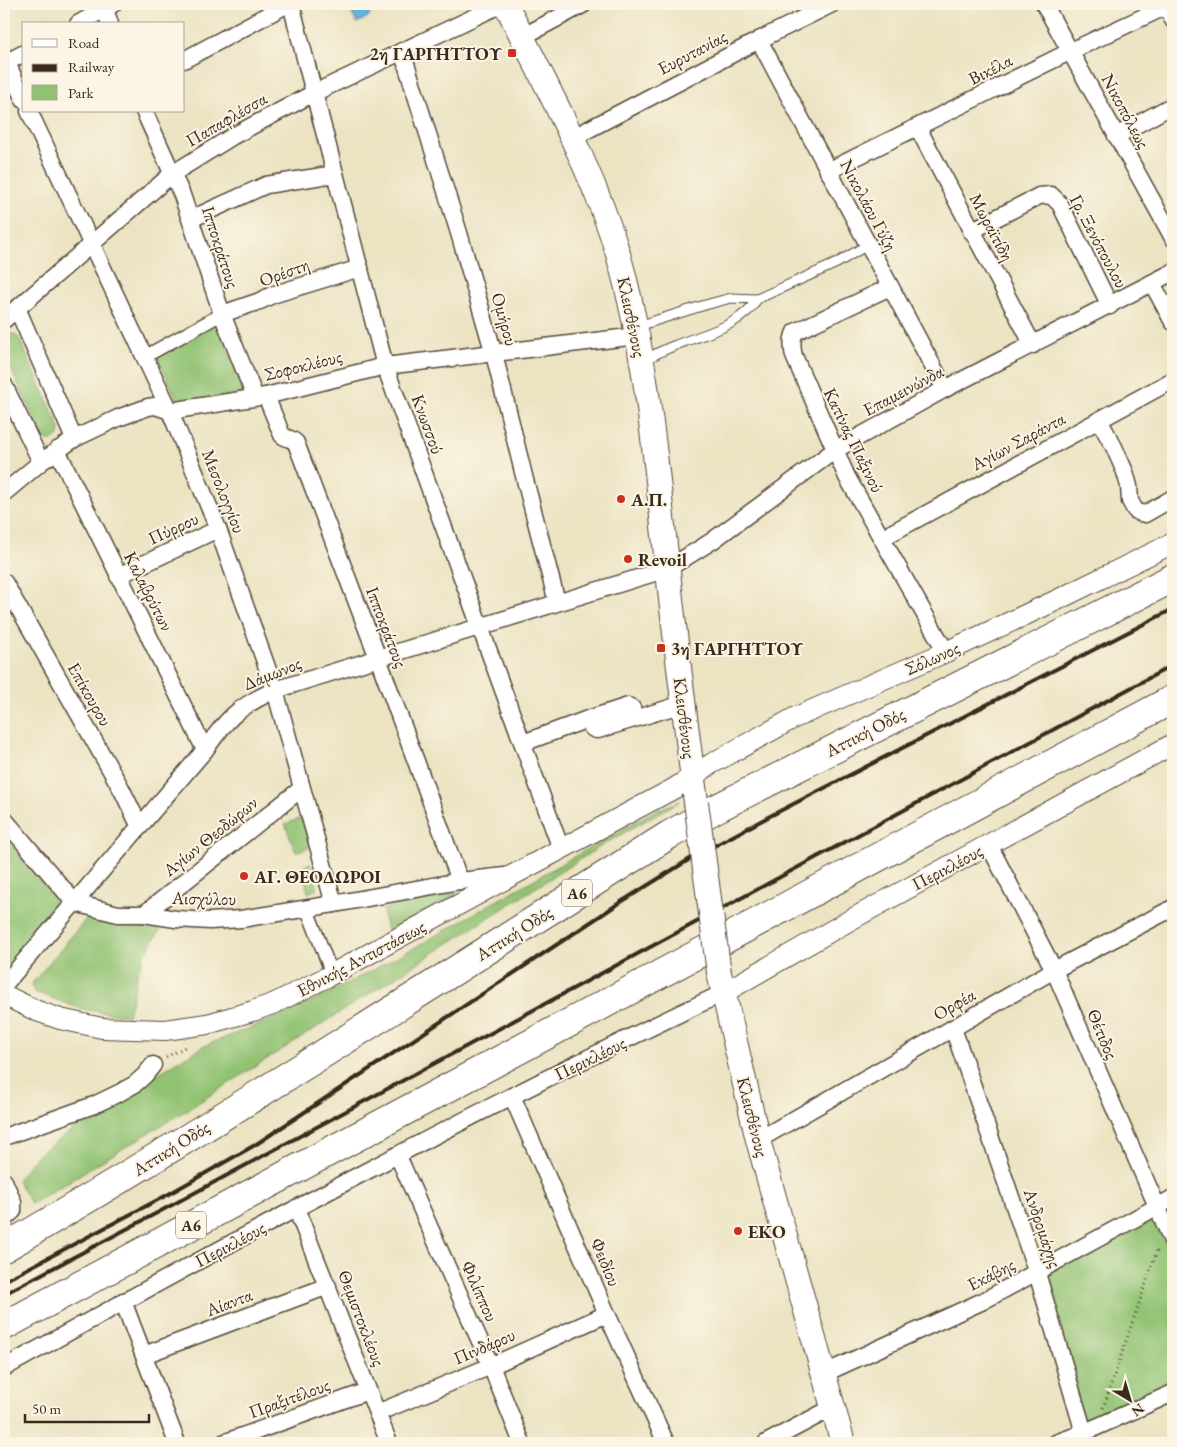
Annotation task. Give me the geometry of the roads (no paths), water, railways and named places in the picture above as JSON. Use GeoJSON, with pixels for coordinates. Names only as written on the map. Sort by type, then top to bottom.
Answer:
{"type":"FeatureCollection","features":[{"type":"Feature","properties":{"kind":"highway","name":"Αττική Οδός"},"geometry":{"type":"LineString","coordinates":[[4,1248],[88,1199],[300,1068],[669,835],[719,807],[1173,578]]}},
{"type":"Feature","properties":{"kind":"highway","name":"Α6"},"geometry":{"type":"LineString","coordinates":[[4,1326],[1173,699]]}},
{"type":"Feature","properties":{"kind":"main road","name":"Κλεισθένους"},"geometry":{"type":"LineString","coordinates":[[506,4],[572,138],[618,254],[636,331],[652,429],[692,777],[721,983],[758,1140],[843,1443]]}},
{"type":"Feature","properties":{"kind":"street"},"geometry":{"type":"LineString","coordinates":[[185,59],[290,4]]}},
{"type":"Feature","properties":{"kind":"street","name":"Κνωσσού"},"geometry":{"type":"LineString","coordinates":[[290,4],[385,366],[481,625],[500,683],[561,849]]}},
{"type":"Feature","properties":{"kind":"street","name":"Παπαφλέσσα"},"geometry":{"type":"LineString","coordinates":[[4,320],[172,174],[233,136],[314,93],[502,4]]}},
{"type":"Feature","properties":{"kind":"street"},"geometry":{"type":"LineString","coordinates":[[522,36],[584,4]]}},
{"type":"Feature","properties":{"kind":"street","name":"Ευρυτανίας"},"geometry":{"type":"LineString","coordinates":[[572,138],[832,4]]}},
{"type":"Feature","properties":{"kind":"street","name":"Νικοπόλεως"},"geometry":{"type":"LineString","coordinates":[[1044,4],[1173,238]]}},
{"type":"Feature","properties":{"kind":"street","name":"Βικέλα"},"geometry":{"type":"LineString","coordinates":[[828,171],[918,128],[1150,9],[1170,10]]}},
{"type":"Feature","properties":{"kind":"street"},"geometry":{"type":"LineString","coordinates":[[83,22],[109,12]]}},
{"type":"Feature","properties":{"kind":"street","name":"Νικολάου Γύζη"},"geometry":{"type":"LineString","coordinates":[[759,40],[945,389]]}},
{"type":"Feature","properties":{"kind":"street","name":"Ομήρου"},"geometry":{"type":"LineString","coordinates":[[402,51],[459,233],[494,354],[557,602]]}},
{"type":"Feature","properties":{"kind":"street"},"geometry":{"type":"LineString","coordinates":[[22,54],[5,61],[22,96]]}},
{"type":"Feature","properties":{"kind":"street"},"geometry":{"type":"LineString","coordinates":[[1116,136],[1173,106]]}},
{"type":"Feature","properties":{"kind":"street","name":"Μεσολογγίου"},"geometry":{"type":"LineString","coordinates":[[29,112],[170,411],[218,530],[275,690],[334,904]]}},
{"type":"Feature","properties":{"kind":"street","name":"Ιπποκράτους"},"geometry":{"type":"LineString","coordinates":[[144,112],[191,219],[222,314],[282,435],[284,438],[291,439],[296,444],[378,658],[460,881]]}},
{"type":"Feature","properties":{"kind":"street","name":"Μωραϊτίδη"},"geometry":{"type":"LineString","coordinates":[[918,128],[1033,345]]}},
{"type":"Feature","properties":{"kind":"street"},"geometry":{"type":"LineString","coordinates":[[191,219],[266,185],[335,174]]}},
{"type":"Feature","properties":{"kind":"street","name":"Γρ. Ξενόπουλου"},"geometry":{"type":"LineString","coordinates":[[971,231],[1040,196],[1051,195],[1060,204],[1110,306]]}},
{"type":"Feature","properties":{"kind":"street","name":"Ορέστη"},"geometry":{"type":"LineString","coordinates":[[222,314],[260,302],[272,295],[360,268]]}},
{"type":"Feature","properties":{"kind":"street","name":"Επαμεινώνδα"},"geometry":{"type":"LineString","coordinates":[[667,569],[712,541],[834,450],[945,389],[1173,272]]}},
{"type":"Feature","properties":{"kind":"street"},"geometry":{"type":"LineString","coordinates":[[1152,283],[1173,322]]}},
{"type":"Feature","properties":{"kind":"street","name":"Κατίνας Παξινού"},"geometry":{"type":"LineString","coordinates":[[890,287],[795,332],[792,337],[794,356],[847,477],[946,652]]}},
{"type":"Feature","properties":{"kind":"street"},"geometry":{"type":"LineString","coordinates":[[17,308],[74,439]]}},
{"type":"Feature","properties":{"kind":"street"},"geometry":{"type":"LineString","coordinates":[[144,357],[222,314]]}},
{"type":"Feature","properties":{"kind":"street","name":"Σοφοκλέους"},"geometry":{"type":"LineString","coordinates":[[4,493],[41,462],[74,439],[118,418],[148,407],[155,406],[170,411],[261,396],[385,366],[494,354],[636,331]]}},
{"type":"Feature","properties":{"kind":"street","name":"Αγίων Σαράντα"},"geometry":{"type":"LineString","coordinates":[[882,538],[1173,380]]}},
{"type":"Feature","properties":{"kind":"street"},"geometry":{"type":"LineString","coordinates":[[4,385],[41,462]]}},
{"type":"Feature","properties":{"kind":"street"},"geometry":{"type":"LineString","coordinates":[[1099,420],[1125,472],[1129,486],[1130,501],[1136,510],[1144,514],[1173,498]]}},
{"type":"Feature","properties":{"kind":"street","name":"Καλαβρύτων"},"geometry":{"type":"LineString","coordinates":[[57,450],[205,750]]}},
{"type":"Feature","properties":{"kind":"street","name":"Πύρρου"},"geometry":{"type":"LineString","coordinates":[[118,576],[218,530]]}},
{"type":"Feature","properties":{"kind":"street","name":"Σόλωνος"},"geometry":{"type":"LineString","coordinates":[[692,777],[711,764],[794,718],[946,652],[1173,543]]}},
{"type":"Feature","properties":{"kind":"street","name":"Δάμωνος"},"geometry":{"type":"LineString","coordinates":[[4,985],[205,750],[220,728],[236,711],[249,702],[275,690],[667,569]]}},
{"type":"Feature","properties":{"kind":"street","name":"Επίκουρου"},"geometry":{"type":"LineString","coordinates":[[4,582],[122,790],[140,827]]}},
{"type":"Feature","properties":{"kind":"street"},"geometry":{"type":"LineString","coordinates":[[523,744],[628,706],[632,708],[635,718],[683,704]]}},
{"type":"Feature","properties":{"kind":"street","name":"Περικλέους"},"geometry":{"type":"LineString","coordinates":[[4,1368],[123,1301],[296,1208],[512,1096],[721,983],[852,919],[1173,744]]}},
{"type":"Feature","properties":{"kind":"street","name":"Εθνικής Αντιστάσεως"},"geometry":{"type":"LineString","coordinates":[[4,995],[37,1011],[60,1019],[102,1028],[165,1030],[199,1026],[253,1012],[332,974],[692,777]]}},
{"type":"Feature","properties":{"kind":"street","name":"Αγίων Θεοδώρων"},"geometry":{"type":"LineString","coordinates":[[144,914],[301,789]]}},
{"type":"Feature","properties":{"kind":"street"},"geometry":{"type":"LineString","coordinates":[[4,819],[75,903]]}},
{"type":"Feature","properties":{"kind":"street","name":"Θέτιδος"},"geometry":{"type":"LineString","coordinates":[[988,845],[1054,970],[1173,1243]]}},
{"type":"Feature","properties":{"kind":"street","name":"Αισχύλου"},"geometry":{"type":"LineString","coordinates":[[75,903],[118,914],[144,914],[176,919],[210,921],[240,919],[334,904],[460,881],[511,876]]}},
{"type":"Feature","properties":{"kind":"street"},"geometry":{"type":"LineString","coordinates":[[307,908],[332,974]]}},
{"type":"Feature","properties":{"kind":"street","name":"Ορφέα"},"geometry":{"type":"LineString","coordinates":[[758,1140],[1054,970],[1173,908]]}},
{"type":"Feature","properties":{"kind":"street","name":"Ανδρομάχης"},"geometry":{"type":"LineString","coordinates":[[953,1028],[1037,1273],[1089,1435]]}},
{"type":"Feature","properties":{"kind":"street"},"geometry":{"type":"LineString","coordinates":[[4,1137],[94,1105],[121,1092],[135,1084],[153,1065]]}},
{"type":"Feature","properties":{"kind":"street","name":"Φειδίου"},"geometry":{"type":"LineString","coordinates":[[512,1096],[607,1314],[666,1443]]}},
{"type":"Feature","properties":{"kind":"street","name":"Φιλίππου"},"geometry":{"type":"LineString","coordinates":[[398,1156],[491,1366],[522,1443]]}},
{"type":"Feature","properties":{"kind":"street"},"geometry":{"type":"LineString","coordinates":[[4,1181],[13,1202],[13,1211],[4,1219]]}},
{"type":"Feature","properties":{"kind":"street","name":"Εκάβης"},"geometry":{"type":"LineString","coordinates":[[823,1374],[983,1301],[1173,1198]]}},
{"type":"Feature","properties":{"kind":"street","name":"Θεμιστοκλέους"},"geometry":{"type":"LineString","coordinates":[[296,1208],[389,1443]]}},
{"type":"Feature","properties":{"kind":"street","name":"Αίαντα"},"geometry":{"type":"LineString","coordinates":[[144,1355],[328,1286]]}},
{"type":"Feature","properties":{"kind":"street"},"geometry":{"type":"LineString","coordinates":[[123,1301],[178,1443]]}},
{"type":"Feature","properties":{"kind":"street","name":"Πινδάρου"},"geometry":{"type":"LineString","coordinates":[[377,1413],[491,1366],[607,1314]]}},
{"type":"Feature","properties":{"kind":"street","name":"Πραξιτέλους"},"geometry":{"type":"LineString","coordinates":[[223,1443],[368,1391]]}},
{"type":"Feature","properties":{"kind":"street"},"geometry":{"type":"LineString","coordinates":[[1056,1443],[1089,1435],[1173,1393]]}},
{"type":"Feature","properties":{"kind":"street"},"geometry":{"type":"LineString","coordinates":[[766,1443],[832,1408]]}},
{"type":"Feature","properties":{"kind":"lane"},"geometry":{"type":"LineString","coordinates":[[636,331],[705,305],[731,298],[757,300],[836,263],[867,245]]}},
{"type":"Feature","properties":{"kind":"lane"},"geometry":{"type":"LineString","coordinates":[[641,362],[673,346],[740,318],[752,308],[757,300]]}},
{"type":"Feature","properties":{"kind":"water"},"geometry":{"type":"Polygon","coordinates":[[[358,4],[362,9],[366,7],[369,10],[370,16],[357,23],[347,5],[358,4]]]}},
{"type":"Feature","properties":{"kind":"railway"},"geometry":{"type":"LineString","coordinates":[[4,1281],[167,1195],[255,1145],[621,902],[690,859],[1173,609]]}},
{"type":"Feature","properties":{"kind":"railway"},"geometry":{"type":"LineString","coordinates":[[4,1294],[1173,665]]}},
{"type":"Feature","properties":{"kind":"place","name":"2η ΓΑΡΓΗΤΤΟΥ"},"geometry":{"type":"Point","coordinates":[512,53]}},
{"type":"Feature","properties":{"kind":"place","name":"Α.Π."},"geometry":{"type":"Point","coordinates":[621,499]}},
{"type":"Feature","properties":{"kind":"place","name":"Revoil"},"geometry":{"type":"Point","coordinates":[628,559]}},
{"type":"Feature","properties":{"kind":"place","name":"3η ΓΑΡΓΗΤΤΟΥ"},"geometry":{"type":"Point","coordinates":[661,648]}},
{"type":"Feature","properties":{"kind":"place","name":"ΑΓ. ΘΕΟΔΩΡΟΙ"},"geometry":{"type":"Point","coordinates":[244,876]}},
{"type":"Feature","properties":{"kind":"place","name":"ΕΚΟ"},"geometry":{"type":"Point","coordinates":[738,1231]}}]}
